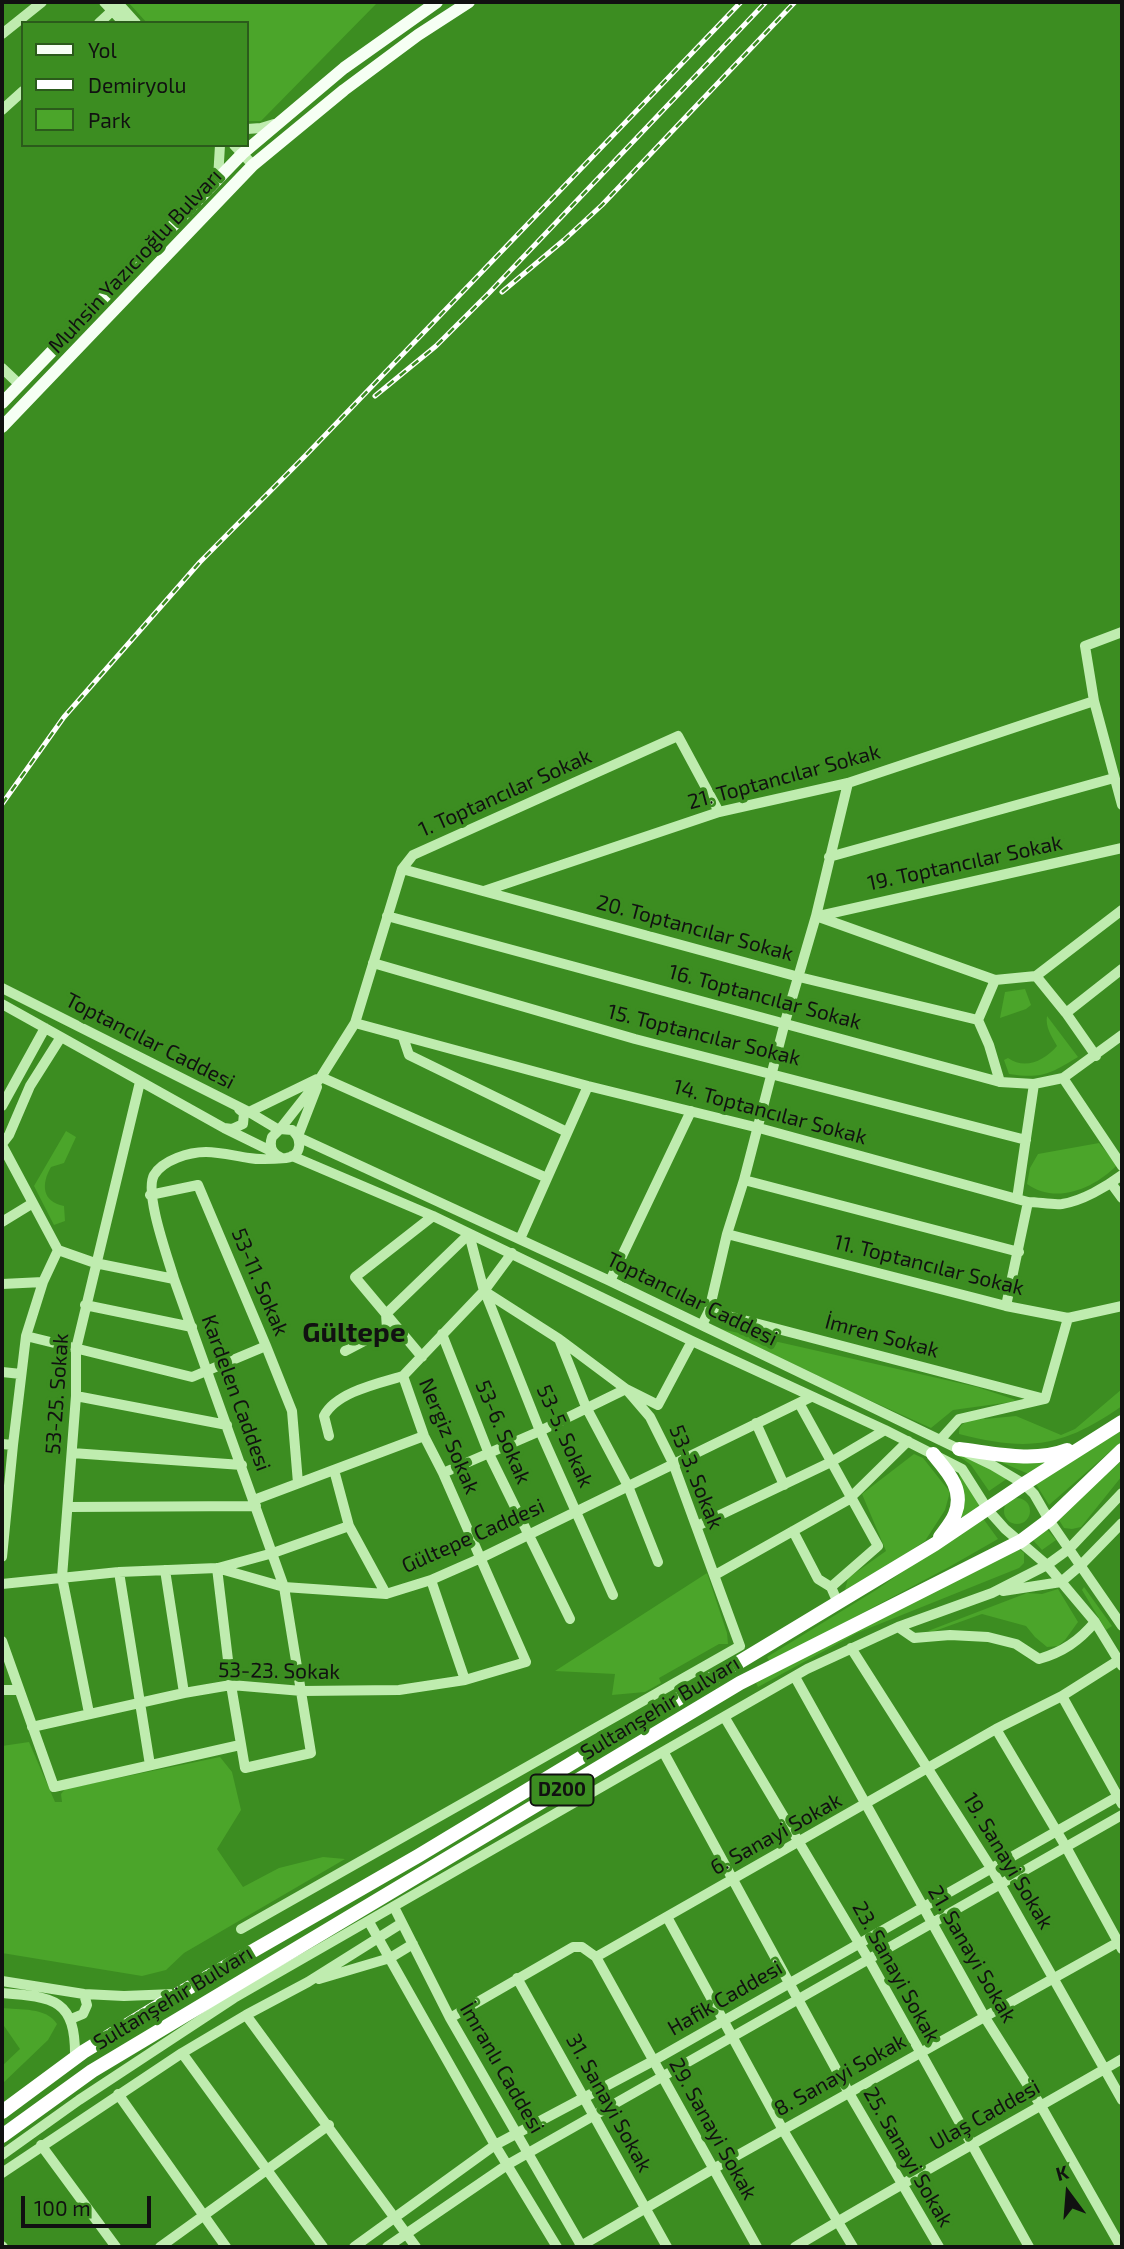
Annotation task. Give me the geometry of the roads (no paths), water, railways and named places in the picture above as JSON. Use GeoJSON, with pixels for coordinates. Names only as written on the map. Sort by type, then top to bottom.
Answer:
{"type":"FeatureCollection","features":[{"type":"Feature","properties":{"kind":"highway","name":"Sultanşehir Bulvarı"},"geometry":{"type":"LineString","coordinates":[[2,2112],[75,2058],[178,1994],[418,1856],[838,1603],[935,1544],[1122,1422]]}},
{"type":"Feature","properties":{"kind":"highway"},"geometry":{"type":"LineString","coordinates":[[959,1448],[1011,1456],[1053,1455],[1094,1440]]}},
{"type":"Feature","properties":{"kind":"highway","name":"Sultanşehir Bulvarı"},"geometry":{"type":"LineString","coordinates":[[2,2136],[92,2071],[740,1683],[1021,1541],[1049,1520],[1122,1450]]}},
{"type":"Feature","properties":{"kind":"highway"},"geometry":{"type":"LineString","coordinates":[[933,1454],[953,1479],[958,1494],[956,1513],[935,1544]]}},
{"type":"Feature","properties":{"kind":"main road","name":"Muhsin Yazıcıoğlu Bulvarı"},"geometry":{"type":"LineString","coordinates":[[248,144],[278,123],[358,58],[437,2]]}},
{"type":"Feature","properties":{"kind":"main road","name":"Muhsin Yazıcıoğlu Bulvarı"},"geometry":{"type":"LineString","coordinates":[[2,427],[257,161],[391,55],[469,2]]}},
{"type":"Feature","properties":{"kind":"main road","name":"Muhsin Yazıcıoğlu Bulvarı"},"geometry":{"type":"LineString","coordinates":[[2,403],[218,179],[243,147]]}},
{"type":"Feature","properties":{"kind":"street"},"geometry":{"type":"LineString","coordinates":[[2,34],[42,2]]}},
{"type":"Feature","properties":{"kind":"street"},"geometry":{"type":"LineString","coordinates":[[104,2],[115,6],[134,21]]}},
{"type":"Feature","properties":{"kind":"street"},"geometry":{"type":"LineString","coordinates":[[101,21],[115,6]]}},
{"type":"Feature","properties":{"kind":"street"},"geometry":{"type":"LineString","coordinates":[[2,110],[21,94]]}},
{"type":"Feature","properties":{"kind":"street"},"geometry":{"type":"LineString","coordinates":[[248,129],[278,123]]}},
{"type":"Feature","properties":{"kind":"street"},"geometry":{"type":"LineString","coordinates":[[218,179],[220,147]]}},
{"type":"Feature","properties":{"kind":"street"},"geometry":{"type":"LineString","coordinates":[[243,147],[257,161]]}},
{"type":"Feature","properties":{"kind":"street"},"geometry":{"type":"LineString","coordinates":[[2,368],[20,385]]}},
{"type":"Feature","properties":{"kind":"street"},"geometry":{"type":"LineString","coordinates":[[1122,632],[1085,646],[1094,701],[1122,805]]}},
{"type":"Feature","properties":{"kind":"street","name":"21. Toptancılar Sokak"},"geometry":{"type":"LineString","coordinates":[[484,891],[719,812],[848,783],[1094,701]]}},
{"type":"Feature","properties":{"kind":"street","name":"1. Toptancılar Sokak"},"geometry":{"type":"LineString","coordinates":[[402,869],[413,855],[678,736],[719,812]]}},
{"type":"Feature","properties":{"kind":"street"},"geometry":{"type":"LineString","coordinates":[[829,857],[1114,778]]}},
{"type":"Feature","properties":{"kind":"street"},"geometry":{"type":"LineString","coordinates":[[702,1325],[709,1311],[727,1234],[759,1128],[785,1022],[816,916],[848,783]]}},
{"type":"Feature","properties":{"kind":"street","name":"19. Toptancılar Sokak"},"geometry":{"type":"LineString","coordinates":[[816,916],[1122,848]]}},
{"type":"Feature","properties":{"kind":"street"},"geometry":{"type":"LineString","coordinates":[[276,1155],[271,1140],[321,1077],[355,1023],[402,869]]}},
{"type":"Feature","properties":{"kind":"street","name":"20. Toptancılar Sokak"},"geometry":{"type":"LineString","coordinates":[[402,869],[799,977],[978,1020]]}},
{"type":"Feature","properties":{"kind":"street"},"geometry":{"type":"LineString","coordinates":[[816,916],[995,980],[1036,976],[1122,910]]}},
{"type":"Feature","properties":{"kind":"street","name":"16. Toptancılar Sokak"},"geometry":{"type":"LineString","coordinates":[[387,916],[1000,1082],[1034,1084],[1063,1079],[1122,1035]]}},
{"type":"Feature","properties":{"kind":"street","name":"15. Toptancılar Sokak"},"geometry":{"type":"LineString","coordinates":[[373,963],[635,1039],[1026,1140]]}},
{"type":"Feature","properties":{"kind":"street"},"geometry":{"type":"LineString","coordinates":[[1066,1013],[1122,970]]}},
{"type":"Feature","properties":{"kind":"street"},"geometry":{"type":"LineString","coordinates":[[1036,976],[1096,1056]]}},
{"type":"Feature","properties":{"kind":"street"},"geometry":{"type":"LineString","coordinates":[[995,980],[978,1020],[1000,1082]]}},
{"type":"Feature","properties":{"kind":"street","name":"Toptancılar Caddesi"},"geometry":{"type":"LineString","coordinates":[[2,988],[250,1112],[280,1130]]}},
{"type":"Feature","properties":{"kind":"street","name":"Toptancılar Caddesi"},"geometry":{"type":"LineString","coordinates":[[2,1003],[140,1082],[276,1155]]}},
{"type":"Feature","properties":{"kind":"street","name":"14. Toptancılar Sokak"},"geometry":{"type":"LineString","coordinates":[[355,1023],[588,1086],[759,1128],[1028,1202],[1062,1204],[1111,1184],[1122,1175]]}},
{"type":"Feature","properties":{"kind":"street"},"geometry":{"type":"LineString","coordinates":[[2,1106],[45,1028]]}},
{"type":"Feature","properties":{"kind":"street"},"geometry":{"type":"LineString","coordinates":[[61,1037],[30,1086],[2,1145],[58,1250],[95,1263],[174,1279]]}},
{"type":"Feature","properties":{"kind":"street"},"geometry":{"type":"LineString","coordinates":[[403,1037],[409,1055],[567,1132]]}},
{"type":"Feature","properties":{"kind":"street"},"geometry":{"type":"LineString","coordinates":[[250,1112],[321,1077]]}},
{"type":"Feature","properties":{"kind":"street"},"geometry":{"type":"LineString","coordinates":[[150,1195],[152,1178],[160,1168],[194,1153],[207,1152],[253,1159],[276,1155],[292,1156],[299,1148],[298,1137],[321,1077]]}},
{"type":"Feature","properties":{"kind":"street"},"geometry":{"type":"LineString","coordinates":[[321,1077],[547,1178]]}},
{"type":"Feature","properties":{"kind":"street"},"geometry":{"type":"LineString","coordinates":[[1063,1079],[1122,1166]]}},
{"type":"Feature","properties":{"kind":"street","name":"53-25. Sokak"},"geometry":{"type":"LineString","coordinates":[[89,1713],[62,1577],[76,1396],[76,1349],[140,1082]]}},
{"type":"Feature","properties":{"kind":"street"},"geometry":{"type":"LineString","coordinates":[[1017,1199],[1034,1084]]}},
{"type":"Feature","properties":{"kind":"street"},"geometry":{"type":"LineString","coordinates":[[520,1239],[588,1086]]}},
{"type":"Feature","properties":{"kind":"street"},"geometry":{"type":"LineString","coordinates":[[223,1128],[232,1129],[243,1124],[244,1113],[237,1107]]}},
{"type":"Feature","properties":{"kind":"street"},"geometry":{"type":"LineString","coordinates":[[610,1281],[691,1111]]}},
{"type":"Feature","properties":{"kind":"street"},"geometry":{"type":"LineString","coordinates":[[280,1130],[292,1130],[298,1137]]}},
{"type":"Feature","properties":{"kind":"street","name":"Toptancılar Caddesi"},"geometry":{"type":"LineString","coordinates":[[298,1137],[610,1281],[992,1465],[1024,1484],[1034,1494],[1122,1626]]}},
{"type":"Feature","properties":{"kind":"street","name":"Toptancılar Caddesi"},"geometry":{"type":"LineString","coordinates":[[292,1156],[433,1216],[962,1469],[988,1510],[1005,1529],[1047,1564],[1095,1622],[1120,1663]]}},
{"type":"Feature","properties":{"kind":"street"},"geometry":{"type":"LineString","coordinates":[[744,1180],[1019,1252]]}},
{"type":"Feature","properties":{"kind":"street"},"geometry":{"type":"LineString","coordinates":[[1111,1184],[1122,1198]]}},
{"type":"Feature","properties":{"kind":"street","name":"53-11. Sokak"},"geometry":{"type":"LineString","coordinates":[[150,1195],[198,1185],[292,1411],[298,1483]]}},
{"type":"Feature","properties":{"kind":"street","name":"Kardelen Caddesi"},"geometry":{"type":"LineString","coordinates":[[150,1195],[174,1279],[284,1587],[311,1753],[245,1768],[240,1745]]}},
{"type":"Feature","properties":{"kind":"street"},"geometry":{"type":"LineString","coordinates":[[1006,1306],[1028,1202]]}},
{"type":"Feature","properties":{"kind":"street"},"geometry":{"type":"LineString","coordinates":[[2,1222],[33,1203]]}},
{"type":"Feature","properties":{"kind":"street"},"geometry":{"type":"LineString","coordinates":[[422,1357],[355,1277],[433,1216]]}},
{"type":"Feature","properties":{"kind":"street"},"geometry":{"type":"LineString","coordinates":[[345,1351],[387,1329],[386,1314],[469,1234],[484,1291]]}},
{"type":"Feature","properties":{"kind":"street","name":"11. Toptancılar Sokak"},"geometry":{"type":"LineString","coordinates":[[727,1234],[1006,1306],[1068,1318],[1122,1306]]}},
{"type":"Feature","properties":{"kind":"street"},"geometry":{"type":"LineString","coordinates":[[2,1557],[7,1445],[26,1336],[43,1282],[58,1250]]}},
{"type":"Feature","properties":{"kind":"street","name":"Nergiz Sokak"},"geometry":{"type":"LineString","coordinates":[[512,1253],[484,1291],[403,1376],[424,1436],[526,1662]]}},
{"type":"Feature","properties":{"kind":"street"},"geometry":{"type":"LineString","coordinates":[[2,1284],[43,1282]]}},
{"type":"Feature","properties":{"kind":"street","name":"53-3. Sokak"},"geometry":{"type":"LineString","coordinates":[[241,1929],[740,1646],[673,1463],[650,1417],[626,1389],[559,1339],[484,1291]]}},
{"type":"Feature","properties":{"kind":"street","name":"53-5. Sokak"},"geometry":{"type":"LineString","coordinates":[[484,1291],[540,1431],[613,1595]]}},
{"type":"Feature","properties":{"kind":"street"},"geometry":{"type":"LineString","coordinates":[[85,1305],[192,1326]]}},
{"type":"Feature","properties":{"kind":"street","name":"İmren Sokak"},"geometry":{"type":"LineString","coordinates":[[709,1311],[1045,1399]]}},
{"type":"Feature","properties":{"kind":"street"},"geometry":{"type":"LineString","coordinates":[[940,1440],[959,1419],[1045,1399],[1068,1318]]}},
{"type":"Feature","properties":{"kind":"street","name":"53-6. Sokak"},"geometry":{"type":"LineString","coordinates":[[442,1334],[489,1454],[570,1619]]}},
{"type":"Feature","properties":{"kind":"street"},"geometry":{"type":"LineString","coordinates":[[26,1336],[192,1377],[266,1346]]}},
{"type":"Feature","properties":{"kind":"street"},"geometry":{"type":"LineString","coordinates":[[559,1339],[586,1407],[628,1486],[658,1562]]}},
{"type":"Feature","properties":{"kind":"street"},"geometry":{"type":"LineString","coordinates":[[443,1473],[540,1431],[626,1389],[659,1405],[692,1341]]}},
{"type":"Feature","properties":{"kind":"street"},"geometry":{"type":"LineString","coordinates":[[2,1372],[21,1374]]}},
{"type":"Feature","properties":{"kind":"street"},"geometry":{"type":"LineString","coordinates":[[329,1436],[324,1416],[333,1405],[363,1388],[403,1376]]}},
{"type":"Feature","properties":{"kind":"street"},"geometry":{"type":"LineString","coordinates":[[76,1396],[228,1425]]}},
{"type":"Feature","properties":{"kind":"street","name":"Gültepe Caddesi"},"geometry":{"type":"LineString","coordinates":[[2,1584],[119,1572],[217,1568],[284,1587],[386,1594],[431,1580],[481,1558],[811,1397]]}},
{"type":"Feature","properties":{"kind":"street"},"geometry":{"type":"LineString","coordinates":[[799,1403],[878,1546],[831,1587]]}},
{"type":"Feature","properties":{"kind":"street"},"geometry":{"type":"LineString","coordinates":[[756,1423],[784,1485]]}},
{"type":"Feature","properties":{"kind":"street"},"geometry":{"type":"LineString","coordinates":[[697,1527],[831,1462],[885,1430]]}},
{"type":"Feature","properties":{"kind":"street"},"geometry":{"type":"LineString","coordinates":[[69,1507],[255,1503],[298,1483],[424,1436]]}},
{"type":"Feature","properties":{"kind":"street"},"geometry":{"type":"LineString","coordinates":[[715,1575],[852,1496],[908,1441]]}},
{"type":"Feature","properties":{"kind":"street"},"geometry":{"type":"LineString","coordinates":[[72,1453],[242,1465]]}},
{"type":"Feature","properties":{"kind":"street"},"geometry":{"type":"LineString","coordinates":[[334,1470],[349,1526],[386,1594]]}},
{"type":"Feature","properties":{"kind":"street"},"geometry":{"type":"LineString","coordinates":[[2,2155],[79,2100],[234,1998],[795,1677],[898,1627],[992,1593],[1047,1564],[1069,1549],[1122,1493]]}},
{"type":"Feature","properties":{"kind":"street"},"geometry":{"type":"LineString","coordinates":[[992,1593],[1061,1582],[1081,1566],[1122,1523]]}},
{"type":"Feature","properties":{"kind":"street"},"geometry":{"type":"LineString","coordinates":[[2,1641],[54,1787],[240,1745],[217,1568],[273,1553],[349,1526]]}},
{"type":"Feature","properties":{"kind":"street"},"geometry":{"type":"LineString","coordinates":[[793,1531],[818,1579],[831,1587],[838,1603]]}},
{"type":"Feature","properties":{"kind":"street"},"geometry":{"type":"LineString","coordinates":[[165,1570],[184,1693]]}},
{"type":"Feature","properties":{"kind":"street"},"geometry":{"type":"LineString","coordinates":[[119,1572],[150,1765]]}},
{"type":"Feature","properties":{"kind":"street"},"geometry":{"type":"LineString","coordinates":[[431,1580],[465,1680]]}},
{"type":"Feature","properties":{"kind":"street"},"geometry":{"type":"LineString","coordinates":[[898,1627],[914,1638],[950,1635],[988,1637],[1016,1644],[1039,1659],[1054,1655],[1079,1641],[1095,1622]]}},
{"type":"Feature","properties":{"kind":"street","name":"19. Sanayi Sokak"},"geometry":{"type":"LineString","coordinates":[[851,1648],[991,1868],[1122,2100]]}},
{"type":"Feature","properties":{"kind":"street","name":"53-23. Sokak"},"geometry":{"type":"LineString","coordinates":[[32,1727],[231,1685],[302,1691],[399,1690],[465,1680],[526,1662]]}},
{"type":"Feature","properties":{"kind":"street","name":"6. Sanayi Sokak"},"geometry":{"type":"LineString","coordinates":[[596,1957],[996,1729],[1120,1663]]}},
{"type":"Feature","properties":{"kind":"street","name":"21. Sanayi Sokak"},"geometry":{"type":"LineString","coordinates":[[795,1677],[984,2016],[1041,2106],[1121,2247]]}},
{"type":"Feature","properties":{"kind":"street"},"geometry":{"type":"LineString","coordinates":[[2,1690],[18,1690]]}},
{"type":"Feature","properties":{"kind":"street"},"geometry":{"type":"LineString","coordinates":[[1062,1696],[1121,1798]]}},
{"type":"Feature","properties":{"kind":"street","name":"23. Sanayi Sokak"},"geometry":{"type":"LineString","coordinates":[[724,1718],[869,1961],[1029,2247]]}},
{"type":"Feature","properties":{"kind":"street"},"geometry":{"type":"LineString","coordinates":[[996,1729],[1121,1943]]}},
{"type":"Feature","properties":{"kind":"street","name":"25. Sanayi Sokak"},"geometry":{"type":"LineString","coordinates":[[664,1753],[849,2092],[939,2247]]}},
{"type":"Feature","properties":{"kind":"street","name":"Hafik Caddesi"},"geometry":{"type":"LineString","coordinates":[[354,2247],[495,2145],[585,2099],[1056,1831],[1121,1798]]}},
{"type":"Feature","properties":{"kind":"street","name":"Hafik Caddesi"},"geometry":{"type":"LineString","coordinates":[[387,2247],[507,2165],[1122,1815]]}},
{"type":"Feature","properties":{"kind":"street","name":"İmranlı Caddesi"},"geometry":{"type":"LineString","coordinates":[[394,1907],[450,2018],[580,2247]]}},
{"type":"Feature","properties":{"kind":"street"},"geometry":{"type":"LineString","coordinates":[[667,1917],[783,2130],[853,2247]]}},
{"type":"Feature","properties":{"kind":"street","name":"İmranlı Caddesi"},"geometry":{"type":"LineString","coordinates":[[369,1922],[495,2145],[557,2247]]}},
{"type":"Feature","properties":{"kind":"street"},"geometry":{"type":"LineString","coordinates":[[2,2173],[182,2053],[308,1982],[402,1923]]}},
{"type":"Feature","properties":{"kind":"street","name":"8. Sanayi Sokak"},"geometry":{"type":"LineString","coordinates":[[580,2247],[984,2016],[1121,1943]]}},
{"type":"Feature","properties":{"kind":"street"},"geometry":{"type":"LineString","coordinates":[[308,1982],[390,1958],[413,1944]]}},
{"type":"Feature","properties":{"kind":"street"},"geometry":{"type":"LineString","coordinates":[[450,2018],[573,1947],[582,1947],[596,1957]]}},
{"type":"Feature","properties":{"kind":"street","name":"29. Sanayi Sokak"},"geometry":{"type":"LineString","coordinates":[[596,1957],[757,2247]]}},
{"type":"Feature","properties":{"kind":"street","name":"31. Sanayi Sokak"},"geometry":{"type":"LineString","coordinates":[[517,1978],[667,2247]]}},
{"type":"Feature","properties":{"kind":"street"},"geometry":{"type":"LineString","coordinates":[[2,1982],[84,1994],[178,1994]]}},
{"type":"Feature","properties":{"kind":"street"},"geometry":{"type":"LineString","coordinates":[[2,1993],[38,1996],[61,2006],[71,2019],[75,2035],[75,2058]]}},
{"type":"Feature","properties":{"kind":"street"},"geometry":{"type":"LineString","coordinates":[[71,2019],[83,2014],[87,2005],[84,1994]]}},
{"type":"Feature","properties":{"kind":"street"},"geometry":{"type":"LineString","coordinates":[[246,2015],[416,2247]]}},
{"type":"Feature","properties":{"kind":"street"},"geometry":{"type":"LineString","coordinates":[[182,2053],[323,2247]]}},
{"type":"Feature","properties":{"kind":"street","name":"Ulaş Caddesi"},"geometry":{"type":"LineString","coordinates":[[794,2247],[901,2183],[1122,2059]]}},
{"type":"Feature","properties":{"kind":"street"},"geometry":{"type":"LineString","coordinates":[[118,2094],[226,2247]]}},
{"type":"Feature","properties":{"kind":"street"},"geometry":{"type":"LineString","coordinates":[[160,2247],[328,2125]]}},
{"type":"Feature","properties":{"kind":"street"},"geometry":{"type":"LineString","coordinates":[[41,2145],[116,2247]]}},
{"type":"Feature","properties":{"kind":"railway"},"geometry":{"type":"LineString","coordinates":[[2,804],[64,717],[200,562],[741,2]]}},
{"type":"Feature","properties":{"kind":"railway"},"geometry":{"type":"LineString","coordinates":[[375,396],[436,346],[489,293],[766,2]]}},
{"type":"Feature","properties":{"kind":"railway"},"geometry":{"type":"LineString","coordinates":[[502,292],[602,205],[795,2]]}},
{"type":"Feature","properties":{"kind":"district","name":"Gültepe"},"geometry":{"type":"Point","coordinates":[354,1333]}}]}
